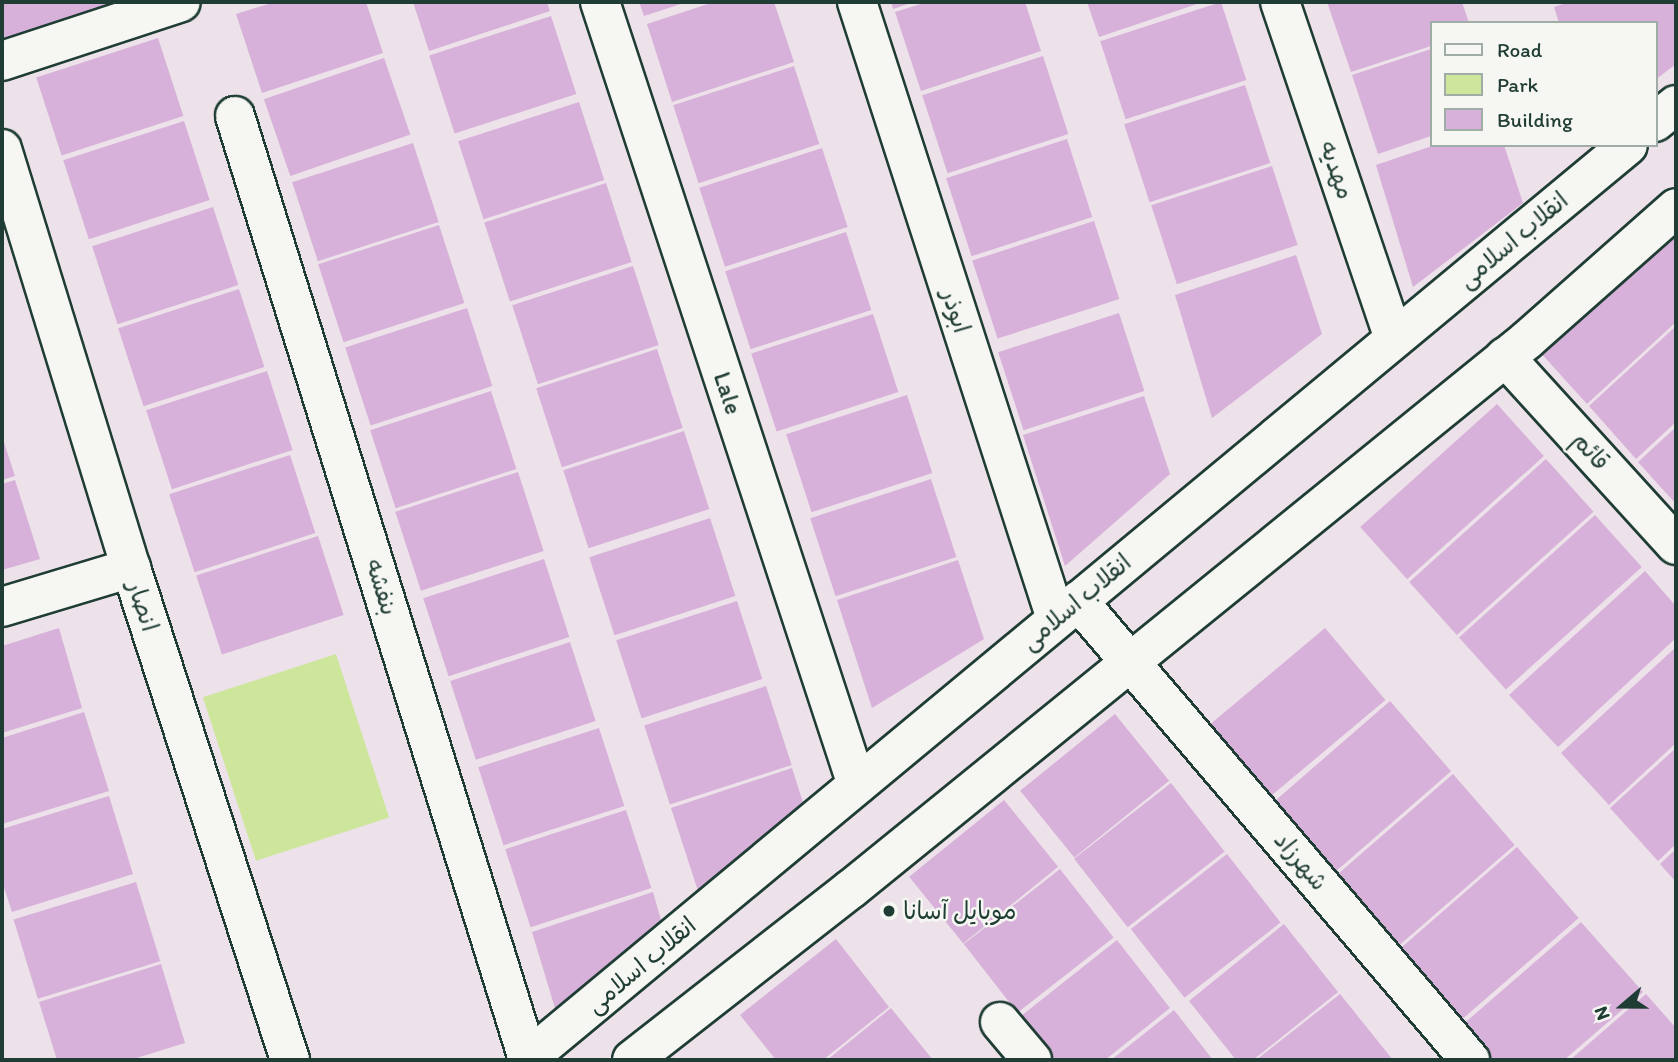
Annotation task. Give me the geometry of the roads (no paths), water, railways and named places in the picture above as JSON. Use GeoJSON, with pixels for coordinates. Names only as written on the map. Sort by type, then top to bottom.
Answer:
{"type":"FeatureCollection","features":[{"type":"Feature","properties":{"kind":"street"},"geometry":{"type":"LineString","coordinates":[[2,61],[181,2]]}},
{"type":"Feature","properties":{"kind":"street","name":"Lale"},"geometry":{"type":"LineString","coordinates":[[600,2],[857,785]]}},
{"type":"Feature","properties":{"kind":"street","name":"ابوذر"},"geometry":{"type":"LineString","coordinates":[[857,2],[1067,610]]}},
{"type":"Feature","properties":{"kind":"street","name":"مهدیه"},"geometry":{"type":"LineString","coordinates":[[1280,2],[1394,338]]}},
{"type":"Feature","properties":{"kind":"street"},"geometry":{"type":"LineString","coordinates":[[1657,120],[1676,105]]}},
{"type":"Feature","properties":{"kind":"street","name":"بنفشه"},"geometry":{"type":"LineString","coordinates":[[235,116],[527,1059]]}},
{"type":"Feature","properties":{"kind":"street","name":"انقلاب اسلامی"},"geometry":{"type":"LineString","coordinates":[[527,1059],[1626,147]]}},
{"type":"Feature","properties":{"kind":"street","name":"انصار"},"geometry":{"type":"LineString","coordinates":[[2,149],[131,568],[290,1060]]}},
{"type":"Feature","properties":{"kind":"street"},"geometry":{"type":"LineString","coordinates":[[632,1060],[1132,662],[1505,358],[1676,208]]}},
{"type":"Feature","properties":{"kind":"street","name":"قائم"},"geometry":{"type":"LineString","coordinates":[[1505,358],[1676,545]]}},
{"type":"Feature","properties":{"kind":"street"},"geometry":{"type":"LineString","coordinates":[[2,607],[131,568]]}},
{"type":"Feature","properties":{"kind":"street","name":"شهرزاد"},"geometry":{"type":"LineString","coordinates":[[1067,610],[1132,662],[1470,1060]]}},
{"type":"Feature","properties":{"kind":"street"},"geometry":{"type":"LineString","coordinates":[[1000,1022],[1032,1060]]}},
{"type":"Feature","properties":{"kind":"place","name":"موبایل آسانا"},"geometry":{"type":"Point","coordinates":[889,911]}}]}
